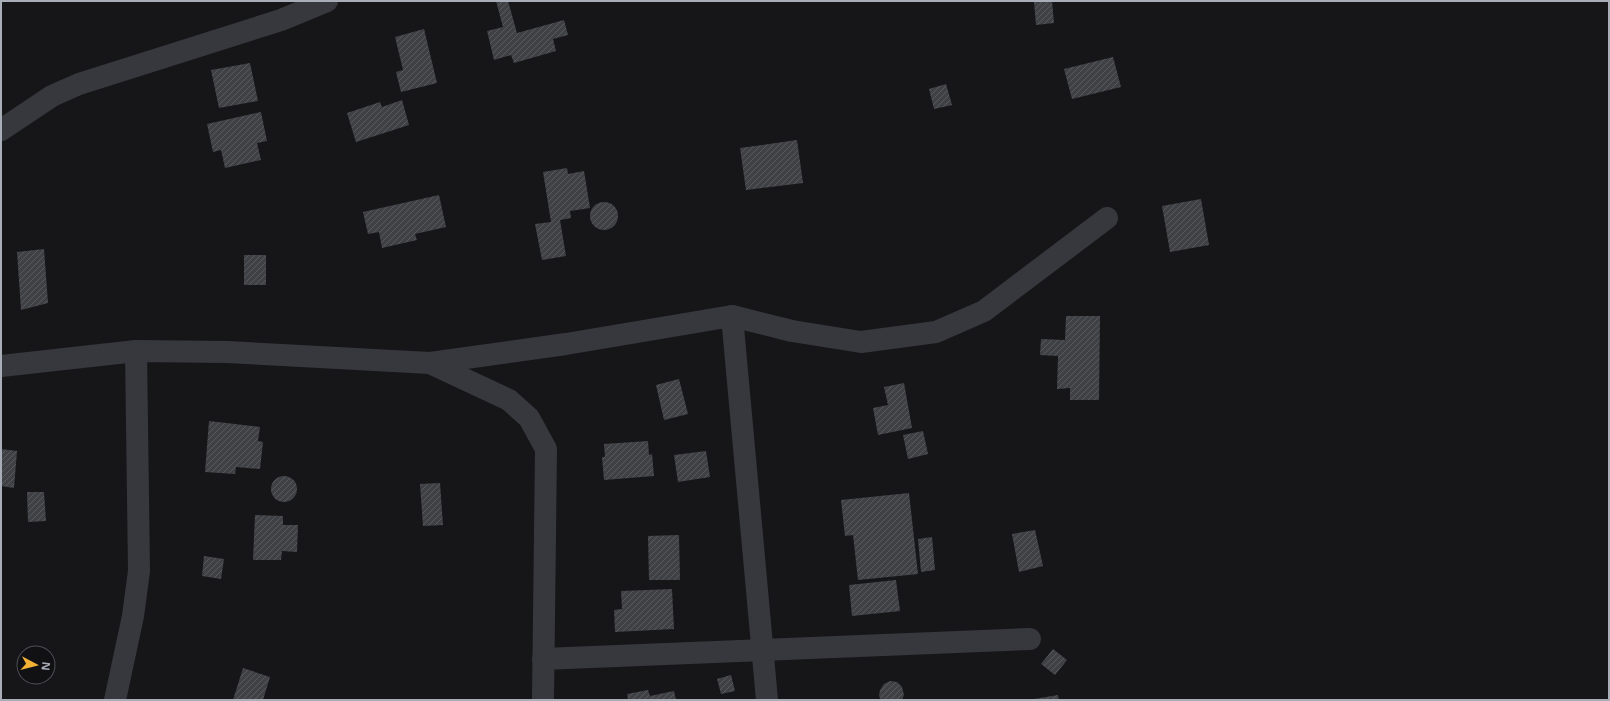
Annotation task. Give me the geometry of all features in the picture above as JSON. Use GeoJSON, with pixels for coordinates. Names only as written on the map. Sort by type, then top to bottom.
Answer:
{"type":"FeatureCollection","features":[{"type":"Feature","properties":{"kind":"street"},"geometry":{"type":"LineString","coordinates":[[1,130],[52,96],[79,84],[281,20],[327,1]]}},
{"type":"Feature","properties":{"kind":"street"},"geometry":{"type":"LineString","coordinates":[[1,366],[136,351],[234,353],[430,363],[566,344],[732,316],[792,331],[861,342],[936,332],[984,311],[1107,218]]}},
{"type":"Feature","properties":{"kind":"street"},"geometry":{"type":"LineString","coordinates":[[732,316],[767,700]]}},
{"type":"Feature","properties":{"kind":"street"},"geometry":{"type":"LineString","coordinates":[[115,700],[133,616],[140,571],[136,351]]}},
{"type":"Feature","properties":{"kind":"street"},"geometry":{"type":"LineString","coordinates":[[430,363],[509,400],[529,418],[546,449],[543,700]]}},
{"type":"Feature","properties":{"kind":"street"},"geometry":{"type":"LineString","coordinates":[[543,659],[1030,639]]}},
{"type":"Feature","properties":{"kind":"building"},"geometry":{"type":"Polygon","coordinates":[[[496,1],[508,1],[517,33],[564,20],[568,35],[553,39],[556,51],[514,63],[511,55],[494,60],[487,31],[503,27],[496,1]]]}},
{"type":"Feature","properties":{"kind":"building"},"geometry":{"type":"Polygon","coordinates":[[[1052,1],[1054,23],[1036,25],[1034,2],[1052,1]]]}},
{"type":"Feature","properties":{"kind":"building"},"geometry":{"type":"Polygon","coordinates":[[[424,29],[437,83],[401,92],[396,72],[403,70],[395,37],[424,29]]]}},
{"type":"Feature","properties":{"kind":"building"},"geometry":{"type":"Polygon","coordinates":[[[1113,57],[1121,87],[1072,99],[1064,69],[1113,57]]]}},
{"type":"Feature","properties":{"kind":"building"},"geometry":{"type":"Polygon","coordinates":[[[250,63],[258,101],[219,108],[211,70],[250,63]]]}},
{"type":"Feature","properties":{"kind":"building"},"geometry":{"type":"Polygon","coordinates":[[[946,84],[952,105],[934,109],[929,89],[946,84]]]}},
{"type":"Feature","properties":{"kind":"building"},"geometry":{"type":"Polygon","coordinates":[[[402,100],[409,125],[356,142],[347,113],[380,102],[382,107],[402,100]]]}},
{"type":"Feature","properties":{"kind":"building"},"geometry":{"type":"Polygon","coordinates":[[[261,112],[267,141],[257,143],[261,160],[225,168],[221,150],[213,152],[207,124],[261,112]]]}},
{"type":"Feature","properties":{"kind":"building"},"geometry":{"type":"Polygon","coordinates":[[[797,140],[803,183],[746,190],[740,148],[797,140]]]}},
{"type":"Feature","properties":{"kind":"building"},"geometry":{"type":"Polygon","coordinates":[[[567,168],[568,174],[584,171],[590,208],[570,211],[571,218],[560,220],[566,256],[542,260],[535,224],[551,222],[543,172],[567,168]]]}},
{"type":"Feature","properties":{"kind":"building"},"geometry":{"type":"Polygon","coordinates":[[[439,195],[446,227],[415,234],[417,240],[382,248],[379,232],[368,234],[363,212],[439,195]]]}},
{"type":"Feature","properties":{"kind":"building"},"geometry":{"type":"Polygon","coordinates":[[[1201,199],[1209,245],[1170,252],[1162,206],[1201,199]]]}},
{"type":"Feature","properties":{"kind":"building"},"geometry":{"type":"Polygon","coordinates":[[[604,202],[610,203],[614,206],[617,210],[617,222],[614,226],[610,229],[604,230],[598,229],[594,226],[591,222],[590,216],[591,210],[594,206],[598,203],[604,202]]]}},
{"type":"Feature","properties":{"kind":"building"},"geometry":{"type":"Polygon","coordinates":[[[44,249],[48,303],[21,310],[17,252],[44,249]]]}},
{"type":"Feature","properties":{"kind":"building"},"geometry":{"type":"Polygon","coordinates":[[[244,255],[266,255],[266,285],[244,285],[244,255]]]}},
{"type":"Feature","properties":{"kind":"building"},"geometry":{"type":"Polygon","coordinates":[[[1066,316],[1100,316],[1099,400],[1070,400],[1070,388],[1057,389],[1058,356],[1040,355],[1041,339],[1065,340],[1066,316]]]}},
{"type":"Feature","properties":{"kind":"building"},"geometry":{"type":"Polygon","coordinates":[[[679,379],[688,414],[664,420],[656,385],[679,379]]]}},
{"type":"Feature","properties":{"kind":"building"},"geometry":{"type":"Polygon","coordinates":[[[904,383],[912,428],[878,435],[873,408],[888,405],[884,387],[904,383]]]}},
{"type":"Feature","properties":{"kind":"building"},"geometry":{"type":"Polygon","coordinates":[[[209,421],[260,427],[258,441],[263,442],[260,469],[236,467],[235,474],[205,472],[209,421]]]}},
{"type":"Feature","properties":{"kind":"building"},"geometry":{"type":"Polygon","coordinates":[[[923,431],[928,454],[908,459],[903,435],[923,431]]]}},
{"type":"Feature","properties":{"kind":"building"},"geometry":{"type":"Polygon","coordinates":[[[648,441],[649,455],[652,454],[654,476],[604,480],[602,457],[605,457],[604,444],[648,441]]]}},
{"type":"Feature","properties":{"kind":"building"},"geometry":{"type":"Polygon","coordinates":[[[1,449],[17,451],[14,488],[1,486],[1,449]]]}},
{"type":"Feature","properties":{"kind":"building"},"geometry":{"type":"Polygon","coordinates":[[[706,451],[710,477],[678,482],[674,455],[706,451]]]}},
{"type":"Feature","properties":{"kind":"building"},"geometry":{"type":"Polygon","coordinates":[[[284,476],[293,480],[297,489],[293,498],[284,502],[275,498],[271,489],[275,480],[284,476]]]}},
{"type":"Feature","properties":{"kind":"building"},"geometry":{"type":"Polygon","coordinates":[[[440,483],[443,525],[423,526],[420,484],[440,483]]]}},
{"type":"Feature","properties":{"kind":"building"},"geometry":{"type":"Polygon","coordinates":[[[27,492],[44,492],[46,521],[28,522],[27,492]]]}},
{"type":"Feature","properties":{"kind":"building"},"geometry":{"type":"Polygon","coordinates":[[[909,493],[918,574],[858,580],[853,535],[845,536],[841,500],[909,493]]]}},
{"type":"Feature","properties":{"kind":"building"},"geometry":{"type":"Polygon","coordinates":[[[255,515],[283,516],[283,525],[298,525],[297,552],[282,551],[281,560],[253,560],[255,515]]]}},
{"type":"Feature","properties":{"kind":"building"},"geometry":{"type":"Polygon","coordinates":[[[1035,530],[1043,566],[1019,572],[1012,534],[1035,530]]]}},
{"type":"Feature","properties":{"kind":"building"},"geometry":{"type":"Polygon","coordinates":[[[679,535],[680,580],[649,580],[648,536],[679,535]]]}},
{"type":"Feature","properties":{"kind":"building"},"geometry":{"type":"Polygon","coordinates":[[[932,537],[935,570],[921,572],[918,539],[932,537]]]}},
{"type":"Feature","properties":{"kind":"building"},"geometry":{"type":"Polygon","coordinates":[[[204,556],[224,559],[221,579],[202,576],[204,556]]]}},
{"type":"Feature","properties":{"kind":"building"},"geometry":{"type":"Polygon","coordinates":[[[896,580],[900,611],[852,616],[849,585],[896,580]]]}},
{"type":"Feature","properties":{"kind":"building"},"geometry":{"type":"Polygon","coordinates":[[[672,589],[674,629],[615,632],[614,610],[622,609],[621,591],[672,589]]]}},
{"type":"Feature","properties":{"kind":"building"},"geometry":{"type":"Polygon","coordinates":[[[1053,649],[1067,660],[1055,675],[1041,664],[1053,649]]]}},
{"type":"Feature","properties":{"kind":"building"},"geometry":{"type":"Polygon","coordinates":[[[243,668],[270,677],[263,700],[233,700],[243,668]]]}},
{"type":"Feature","properties":{"kind":"building"},"geometry":{"type":"Polygon","coordinates":[[[731,675],[735,691],[721,694],[717,679],[731,675]]]}},
{"type":"Feature","properties":{"kind":"building"},"geometry":{"type":"Polygon","coordinates":[[[890,681],[897,682],[902,687],[904,695],[902,700],[881,700],[879,696],[880,690],[884,684],[890,681]]]}},
{"type":"Feature","properties":{"kind":"building"},"geometry":{"type":"Polygon","coordinates":[[[648,690],[650,696],[674,691],[676,700],[628,700],[627,694],[648,690]]]}},
{"type":"Feature","properties":{"kind":"building"},"geometry":{"type":"Polygon","coordinates":[[[1058,695],[1059,700],[1034,699],[1058,695]]]}}]}
